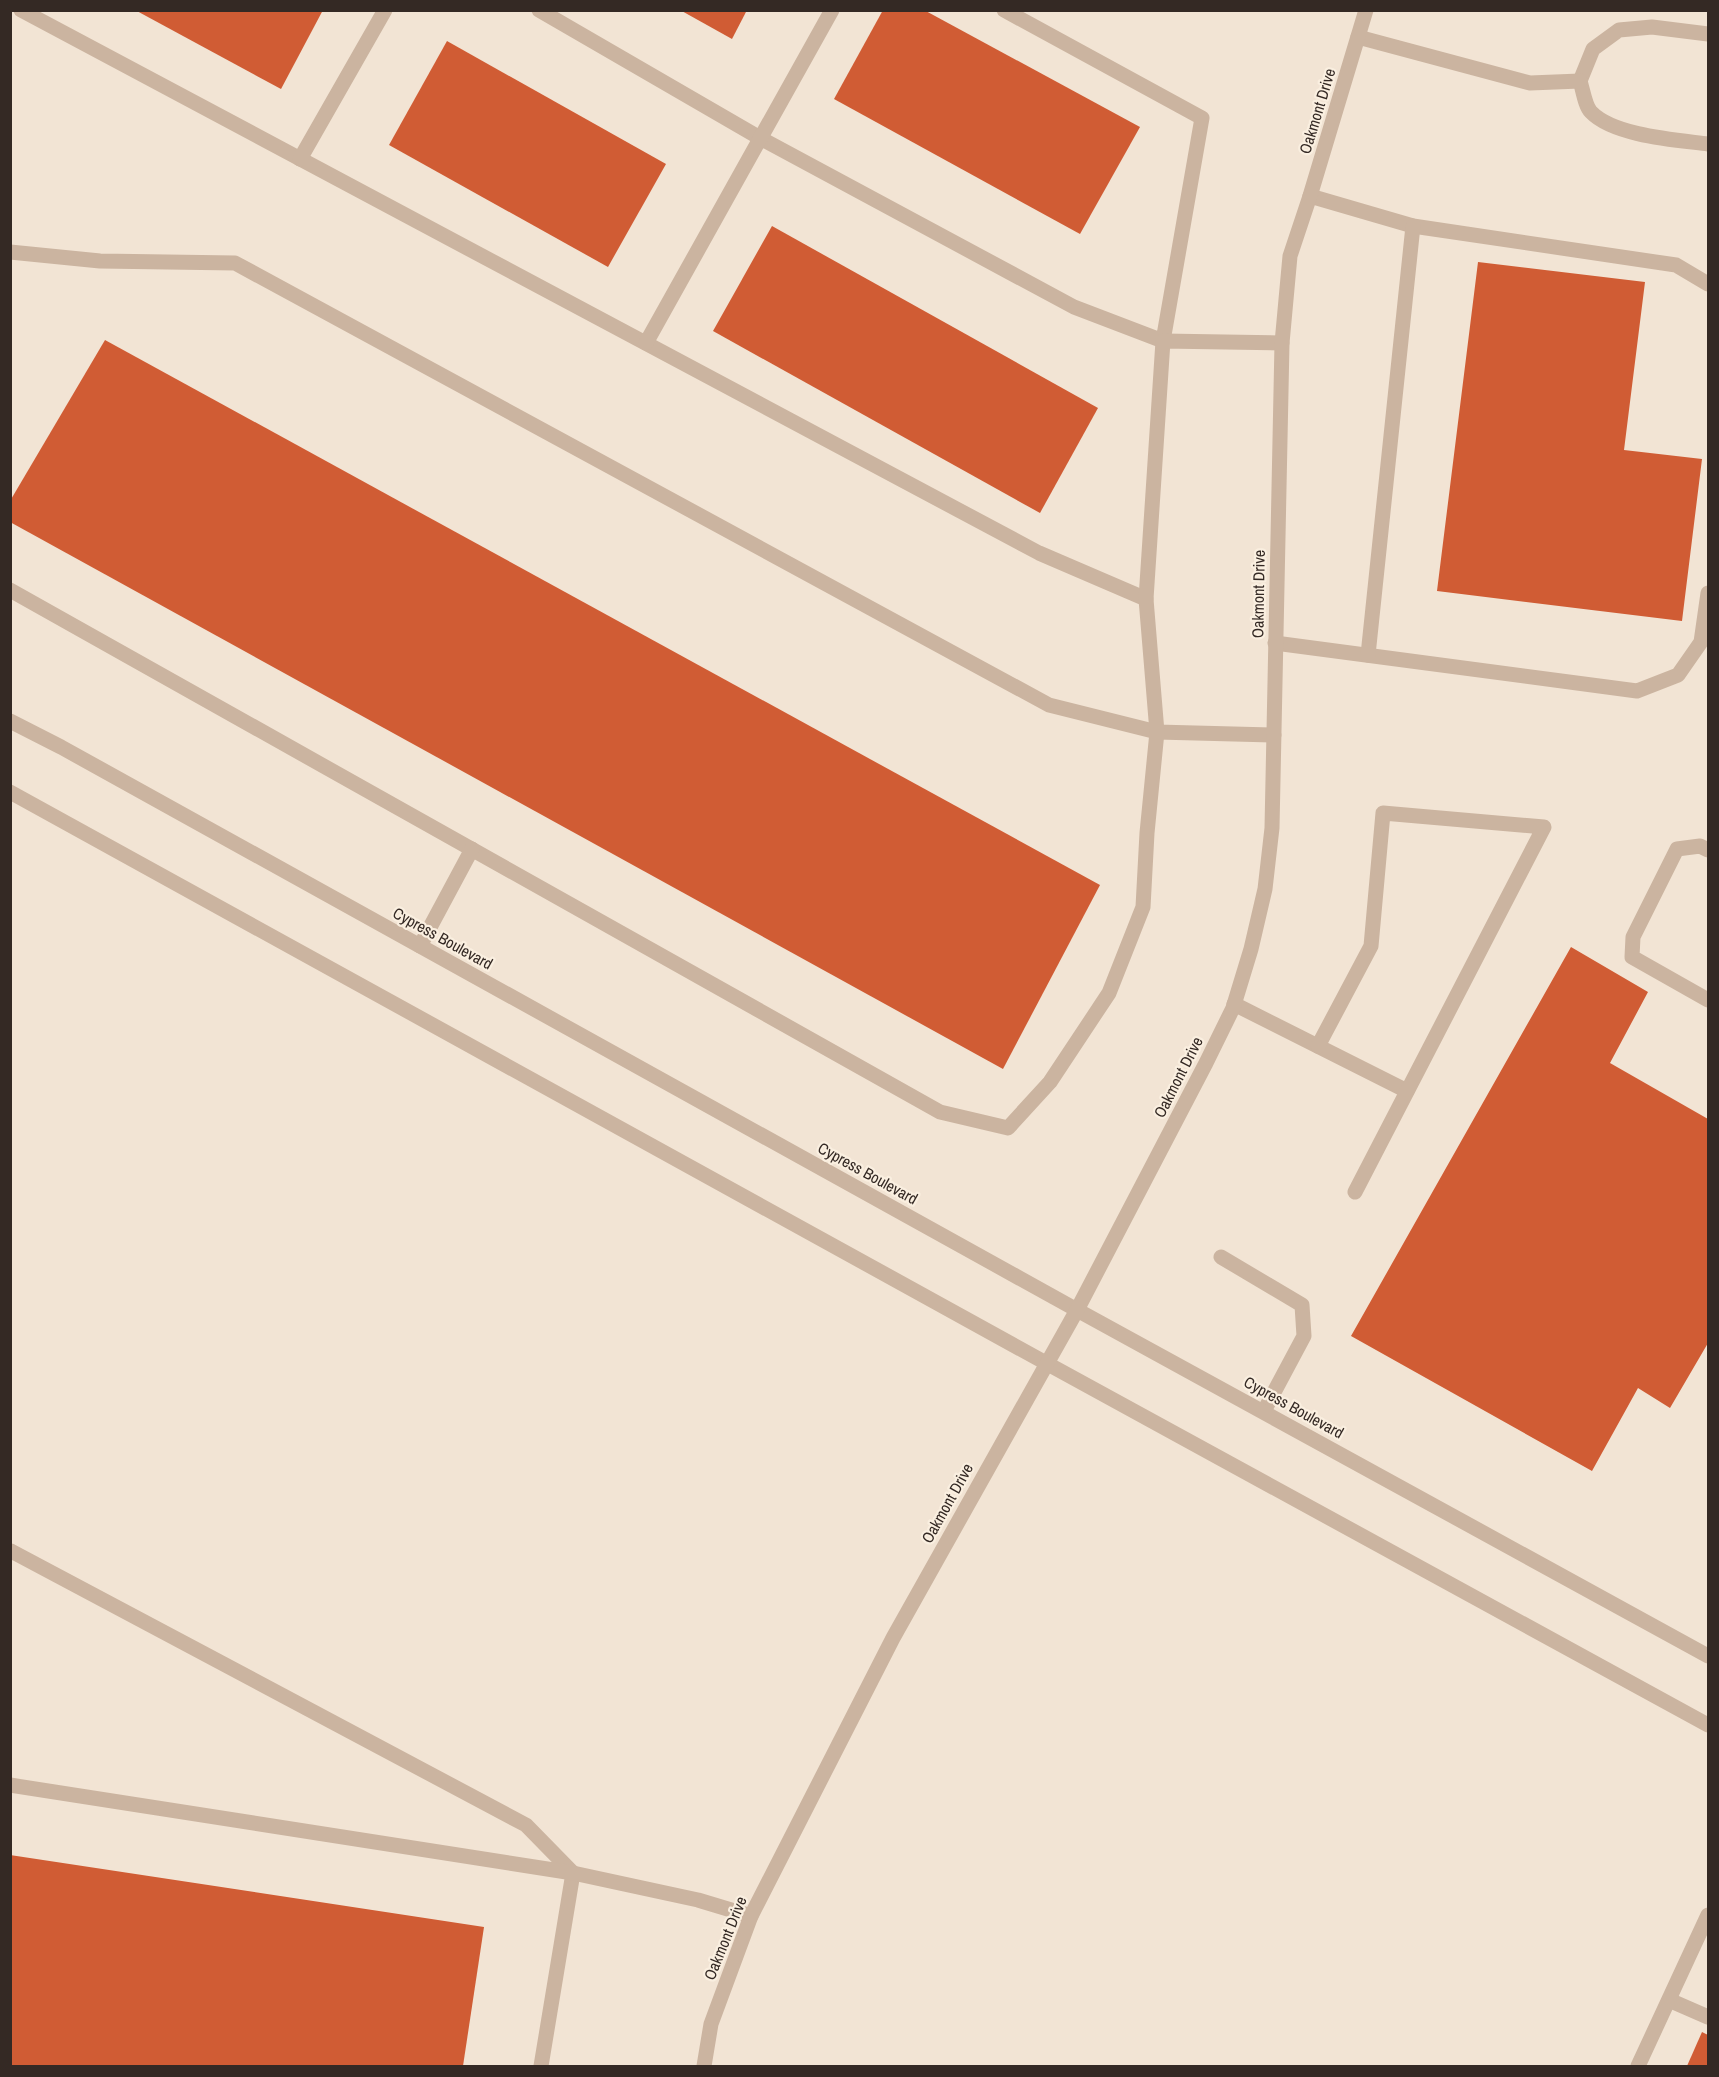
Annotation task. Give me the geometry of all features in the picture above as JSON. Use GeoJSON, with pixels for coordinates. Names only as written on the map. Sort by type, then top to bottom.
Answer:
{"type":"FeatureCollection","features":[{"type":"Feature","properties":{"kind":"street"},"geometry":{"type":"LineString","coordinates":[[21,10],[1039,553],[1146,599]]}},
{"type":"Feature","properties":{"kind":"street"},"geometry":{"type":"LineString","coordinates":[[300,159],[385,10]]}},
{"type":"Feature","properties":{"kind":"street"},"geometry":{"type":"LineString","coordinates":[[539,10],[760,138],[1074,307],[1163,341],[1282,343]]}},
{"type":"Feature","properties":{"kind":"street"},"geometry":{"type":"LineString","coordinates":[[646,344],[832,10]]}},
{"type":"Feature","properties":{"kind":"street"},"geometry":{"type":"LineString","coordinates":[[10,591],[940,1112],[1008,1128],[1050,1082],[1110,993],[1143,907],[1147,834],[1157,732],[1146,599],[1163,341],[1202,118],[1004,10]]}},
{"type":"Feature","properties":{"kind":"street","name":"Oakmont Drive"},"geometry":{"type":"LineString","coordinates":[[704,2067],[711,2024],[751,1916],[892,1638],[1077,1310],[1206,1064],[1234,1004],[1251,949],[1264,889],[1272,828],[1282,343],[1290,256],[1366,10]]}},
{"type":"Feature","properties":{"kind":"street"},"geometry":{"type":"LineString","coordinates":[[1708,34],[1652,27],[1619,30],[1593,49],[1580,81],[1590,111],[1611,126],[1652,136],[1708,144]]}},
{"type":"Feature","properties":{"kind":"street"},"geometry":{"type":"LineString","coordinates":[[1358,37],[1530,83],[1580,81]]}},
{"type":"Feature","properties":{"kind":"street"},"geometry":{"type":"LineString","coordinates":[[1310,196],[1413,226],[1676,265],[1708,284]]}},
{"type":"Feature","properties":{"kind":"street"},"geometry":{"type":"LineString","coordinates":[[1368,655],[1413,226]]}},
{"type":"Feature","properties":{"kind":"street"},"geometry":{"type":"LineString","coordinates":[[10,252],[100,261],[235,263],[1049,705],[1157,732],[1274,735]]}},
{"type":"Feature","properties":{"kind":"street"},"geometry":{"type":"LineString","coordinates":[[1275,643],[1637,691],[1678,675],[1701,642],[1708,593]]}},
{"type":"Feature","properties":{"kind":"street","name":"Cypress Boulevard"},"geometry":{"type":"LineString","coordinates":[[10,721],[81,758],[1077,1310],[1708,1656]]}},
{"type":"Feature","properties":{"kind":"street"},"geometry":{"type":"LineString","coordinates":[[10,792],[1708,1725]]}},
{"type":"Feature","properties":{"kind":"street"},"geometry":{"type":"LineString","coordinates":[[1318,1046],[1371,946],[1383,813],[1544,827],[1355,1192]]}},
{"type":"Feature","properties":{"kind":"street"},"geometry":{"type":"LineString","coordinates":[[1708,850],[1700,846],[1677,849],[1633,937],[1632,957],[1708,1000]]}},
{"type":"Feature","properties":{"kind":"street"},"geometry":{"type":"LineString","coordinates":[[420,946],[472,849]]}},
{"type":"Feature","properties":{"kind":"street"},"geometry":{"type":"LineString","coordinates":[[1234,1004],[1407,1091]]}},
{"type":"Feature","properties":{"kind":"street"},"geometry":{"type":"LineString","coordinates":[[1221,1257],[1302,1305],[1304,1336],[1264,1411]]}},
{"type":"Feature","properties":{"kind":"street"},"geometry":{"type":"LineString","coordinates":[[10,1553],[11,1551],[525,1825],[573,1873]]}},
{"type":"Feature","properties":{"kind":"street"},"geometry":{"type":"LineString","coordinates":[[10,1785],[573,1873],[699,1900],[751,1916]]}},
{"type":"Feature","properties":{"kind":"street"},"geometry":{"type":"LineString","coordinates":[[541,2067],[573,1873]]}},
{"type":"Feature","properties":{"kind":"street"},"geometry":{"type":"LineString","coordinates":[[1638,2067],[1708,1915]]}},
{"type":"Feature","properties":{"kind":"street"},"geometry":{"type":"LineString","coordinates":[[1669,2000],[1708,2017]]}},
{"type":"Feature","properties":{"kind":"building"},"geometry":{"type":"Polygon","coordinates":[[[135,10],[323,10],[281,89],[135,10]]]}},
{"type":"Feature","properties":{"kind":"building"},"geometry":{"type":"Polygon","coordinates":[[[680,10],[747,10],[732,39],[680,10]]]}},
{"type":"Feature","properties":{"kind":"building"},"geometry":{"type":"Polygon","coordinates":[[[883,10],[924,10],[1140,127],[1080,234],[834,99],[883,10]]]}},
{"type":"Feature","properties":{"kind":"building"},"geometry":{"type":"Polygon","coordinates":[[[447,41],[666,164],[608,267],[389,145],[447,41]]]}},
{"type":"Feature","properties":{"kind":"building"},"geometry":{"type":"Polygon","coordinates":[[[772,226],[1098,408],[1040,513],[713,331],[772,226]]]}},
{"type":"Feature","properties":{"kind":"building"},"geometry":{"type":"Polygon","coordinates":[[[1478,262],[1645,282],[1624,450],[1702,459],[1682,621],[1437,591],[1478,262]]]}},
{"type":"Feature","properties":{"kind":"building"},"geometry":{"type":"Polygon","coordinates":[[[105,340],[1100,885],[1003,1069],[10,522],[10,501],[105,340]]]}},
{"type":"Feature","properties":{"kind":"building"},"geometry":{"type":"Polygon","coordinates":[[[1571,947],[1648,992],[1610,1063],[1708,1119],[1708,1343],[1670,1408],[1638,1388],[1592,1471],[1351,1336],[1571,947]]]}},
{"type":"Feature","properties":{"kind":"building"},"geometry":{"type":"Polygon","coordinates":[[[10,1855],[484,1927],[463,2066],[10,2066],[10,1855]]]}},
{"type":"Feature","properties":{"kind":"building"},"geometry":{"type":"Polygon","coordinates":[[[1702,2032],[1708,2035],[1708,2066],[1687,2066],[1702,2032]]]}}]}
